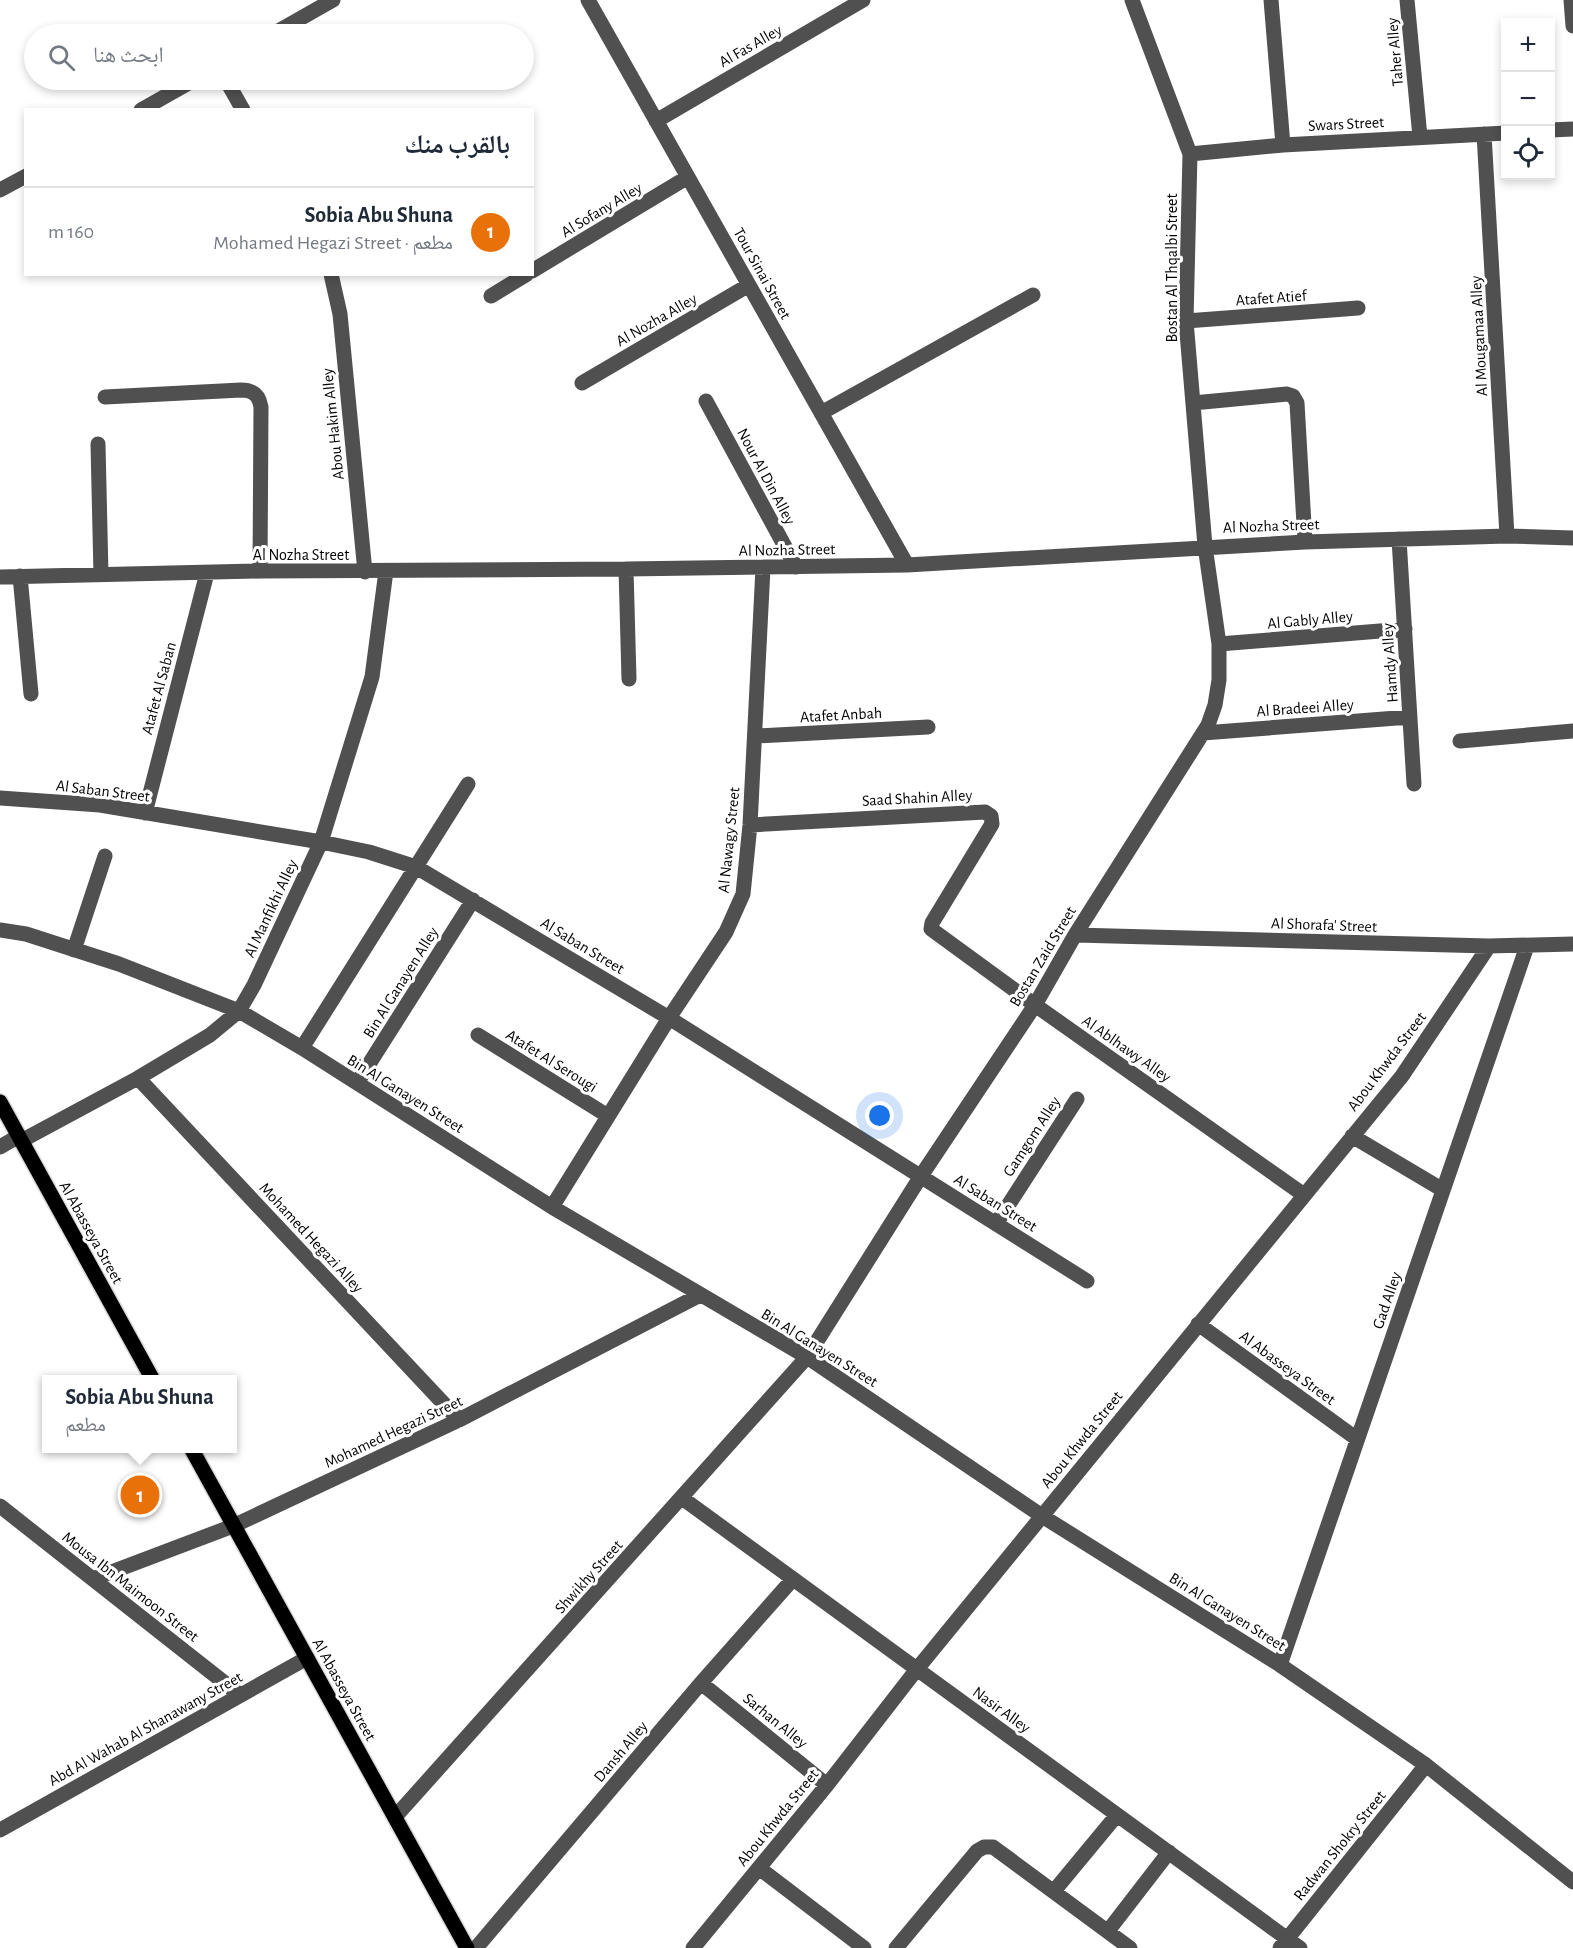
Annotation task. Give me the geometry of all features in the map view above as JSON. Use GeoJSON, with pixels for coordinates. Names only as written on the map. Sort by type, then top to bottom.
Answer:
{"type":"FeatureCollection","features":[{"type":"Feature","properties":{"kind":"main road","name":"Al Abasseya Street"},"geometry":{"type":"LineString","coordinates":[[0,1102],[150,1375]]}},
{"type":"Feature","properties":{"kind":"main road","name":"Al Abasseya Street"},"geometry":{"type":"LineString","coordinates":[[193,1453],[466,1948]]}},
{"type":"Feature","properties":{"kind":"street"},"geometry":{"type":"LineString","coordinates":[[291,24],[333,0]]}},
{"type":"Feature","properties":{"kind":"street","name":"Tour Sinai Street"},"geometry":{"type":"LineString","coordinates":[[588,0],[907,565]]}},
{"type":"Feature","properties":{"kind":"street","name":"Al Fas Alley"},"geometry":{"type":"LineString","coordinates":[[656,121],[863,0]]}},
{"type":"Feature","properties":{"kind":"street","name":"Bostan Al Thqalbi Street"},"geometry":{"type":"LineString","coordinates":[[1132,0],[1190,154],[1186,321],[1205,546]]}},
{"type":"Feature","properties":{"kind":"street"},"geometry":{"type":"LineString","coordinates":[[1271,0],[1283,145]]}},
{"type":"Feature","properties":{"kind":"street","name":"Taher Alley"},"geometry":{"type":"LineString","coordinates":[[1407,0],[1420,137]]}},
{"type":"Feature","properties":{"kind":"street"},"geometry":{"type":"LineString","coordinates":[[1571,0],[1573,26]]}},
{"type":"Feature","properties":{"kind":"street"},"geometry":{"type":"LineString","coordinates":[[145,108],[176,90]]}},
{"type":"Feature","properties":{"kind":"street"},"geometry":{"type":"LineString","coordinates":[[232,90],[242,108]]}},
{"type":"Feature","properties":{"kind":"street"},"geometry":{"type":"LineString","coordinates":[[1555,130],[1573,129]]}},
{"type":"Feature","properties":{"kind":"street","name":"Swars Street"},"geometry":{"type":"LineString","coordinates":[[1190,154],[1283,145],[1501,133]]}},
{"type":"Feature","properties":{"kind":"street","name":"Al Mougamaa Alley"},"geometry":{"type":"LineString","coordinates":[[1484,134],[1507,536]]}},
{"type":"Feature","properties":{"kind":"street"},"geometry":{"type":"LineString","coordinates":[[0,190],[24,177]]}},
{"type":"Feature","properties":{"kind":"street","name":"Al Sofany Alley"},"geometry":{"type":"LineString","coordinates":[[534,270],[688,177]]}},
{"type":"Feature","properties":{"kind":"street","name":"Abou Hakim Alley"},"geometry":{"type":"LineString","coordinates":[[331,276],[340,315],[364,572]]}},
{"type":"Feature","properties":{"kind":"street"},"geometry":{"type":"LineString","coordinates":[[491,296],[523,276]]}},
{"type":"Feature","properties":{"kind":"street","name":"Al Nozha Alley"},"geometry":{"type":"LineString","coordinates":[[582,383],[749,285]]}},
{"type":"Feature","properties":{"kind":"street"},"geometry":{"type":"LineString","coordinates":[[821,413],[1033,296]]}},
{"type":"Feature","properties":{"kind":"street","name":"Atafet Atief"},"geometry":{"type":"LineString","coordinates":[[1186,321],[1358,308]]}},
{"type":"Feature","properties":{"kind":"street"},"geometry":{"type":"LineString","coordinates":[[105,397],[241,390],[256,393],[261,407],[260,571]]}},
{"type":"Feature","properties":{"kind":"street"},"geometry":{"type":"LineString","coordinates":[[1193,403],[1287,394],[1294,398],[1297,403],[1305,542]]}},
{"type":"Feature","properties":{"kind":"street","name":"Nour Al Din Alley"},"geometry":{"type":"LineString","coordinates":[[706,401],[796,567]]}},
{"type":"Feature","properties":{"kind":"street"},"geometry":{"type":"LineString","coordinates":[[98,444],[101,575]]}},
{"type":"Feature","properties":{"kind":"street","name":"Al Nozha Street"},"geometry":{"type":"LineString","coordinates":[[0,577],[260,571],[364,572],[907,565],[1205,546],[1507,536],[1573,538]]}},
{"type":"Feature","properties":{"kind":"street","name":"Hamdy Alley"},"geometry":{"type":"LineString","coordinates":[[1399,539],[1414,784]]}},
{"type":"Feature","properties":{"kind":"street","name":"Bostan Zaid Street"},"geometry":{"type":"LineString","coordinates":[[807,1357],[921,1176],[1035,1005],[1075,935],[1208,725],[1215,705],[1219,680],[1219,644],[1205,546]]}},
{"type":"Feature","properties":{"kind":"street","name":"Al Nawagy Street"},"geometry":{"type":"LineString","coordinates":[[552,1208],[669,1018],[726,933],[743,894],[750,825],[763,568]]}},
{"type":"Feature","properties":{"kind":"street"},"geometry":{"type":"LineString","coordinates":[[626,569],[629,678]]}},
{"type":"Feature","properties":{"kind":"street","name":"Al Manfikhi Alley"},"geometry":{"type":"LineString","coordinates":[[0,1147],[138,1078],[210,1035],[238,1011],[254,985],[321,842],[372,677],[386,571]]}},
{"type":"Feature","properties":{"kind":"street","name":"Atafet Al Saban"},"geometry":{"type":"LineString","coordinates":[[145,813],[207,573]]}},
{"type":"Feature","properties":{"kind":"street"},"geometry":{"type":"LineString","coordinates":[[20,576],[31,694]]}},
{"type":"Feature","properties":{"kind":"street","name":"Al Gably Alley"},"geometry":{"type":"LineString","coordinates":[[1219,644],[1405,629]]}},
{"type":"Feature","properties":{"kind":"street","name":"Al Bradeei Alley"},"geometry":{"type":"LineString","coordinates":[[1203,733],[1410,717]]}},
{"type":"Feature","properties":{"kind":"street","name":"Atafet Anbah"},"geometry":{"type":"LineString","coordinates":[[755,736],[928,727]]}},
{"type":"Feature","properties":{"kind":"street"},"geometry":{"type":"LineString","coordinates":[[1460,741],[1573,731]]}},
{"type":"Feature","properties":{"kind":"street"},"geometry":{"type":"LineString","coordinates":[[302,1048],[468,784]]}},
{"type":"Feature","properties":{"kind":"street","name":"Al Saban Street"},"geometry":{"type":"LineString","coordinates":[[0,798],[100,806],[321,842],[369,852],[416,867],[669,1018],[1088,1281]]}},
{"type":"Feature","properties":{"kind":"street","name":"Saad Shahin Alley"},"geometry":{"type":"LineString","coordinates":[[750,825],[985,812],[991,816],[992,824],[932,923],[931,929]]}},
{"type":"Feature","properties":{"kind":"street"},"geometry":{"type":"LineString","coordinates":[[74,950],[105,856]]}},
{"type":"Feature","properties":{"kind":"street","name":"Bin Al Ganayen Alley"},"geometry":{"type":"LineString","coordinates":[[357,1083],[473,900]]}},
{"type":"Feature","properties":{"kind":"street","name":"Al Ablhawy Alley"},"geometry":{"type":"LineString","coordinates":[[931,929],[1304,1195]]}},
{"type":"Feature","properties":{"kind":"street","name":"Bin Al Ganayen Street"},"geometry":{"type":"LineString","coordinates":[[0,930],[26,934],[119,964],[238,1011],[302,1048],[552,1208],[807,1357],[1042,1516],[1280,1665],[1426,1765],[1573,1882]]}},
{"type":"Feature","properties":{"kind":"street","name":"Al Shorafa' Street"},"geometry":{"type":"LineString","coordinates":[[1075,935],[1489,946],[1573,944]]}},
{"type":"Feature","properties":{"kind":"street","name":"Abou Khwda Street"},"geometry":{"type":"LineString","coordinates":[[693,1948],[827,1785],[916,1669],[1402,1076],[1489,946]]}},
{"type":"Feature","properties":{"kind":"street","name":"Gad Alley"},"geometry":{"type":"LineString","coordinates":[[1280,1665],[1527,946]]}},
{"type":"Feature","properties":{"kind":"street","name":"Atafet Al Serougi"},"geometry":{"type":"LineString","coordinates":[[478,1035],[608,1116]]}},
{"type":"Feature","properties":{"kind":"street","name":"Mohamed Hegazi Alley"},"geometry":{"type":"LineString","coordinates":[[138,1078],[459,1420]]}},
{"type":"Feature","properties":{"kind":"street","name":"Gamgom Alley"},"geometry":{"type":"LineString","coordinates":[[996,1224],[1077,1099]]}},
{"type":"Feature","properties":{"kind":"street"},"geometry":{"type":"LineString","coordinates":[[1352,1136],[1443,1190]]}},
{"type":"Feature","properties":{"kind":"street","name":"Mohamed Hegazi Street"},"geometry":{"type":"LineString","coordinates":[[93,1579],[233,1526],[459,1420],[700,1295]]}},
{"type":"Feature","properties":{"kind":"street","name":"Al Abasseya Street"},"geometry":{"type":"LineString","coordinates":[[1198,1324],[1357,1440]]}},
{"type":"Feature","properties":{"kind":"street","name":"Shwikhy Street"},"geometry":{"type":"LineString","coordinates":[[395,1817],[807,1357]]}},
{"type":"Feature","properties":{"kind":"street","name":"Nasir Alley"},"geometry":{"type":"LineString","coordinates":[[682,1498],[1169,1852],[1284,1943],[1300,1948]]}},
{"type":"Feature","properties":{"kind":"street","name":"Mousa Ibn Maimoon Street"},"geometry":{"type":"LineString","coordinates":[[0,1506],[240,1695]]}},
{"type":"Feature","properties":{"kind":"street","name":"Dansh Alley"},"geometry":{"type":"LineString","coordinates":[[476,1948],[701,1683],[793,1579]]}},
{"type":"Feature","properties":{"kind":"street","name":"Abd Al Wahab Al Shanawany Street"},"geometry":{"type":"LineString","coordinates":[[0,1830],[307,1658]]}},
{"type":"Feature","properties":{"kind":"street","name":"Sarhan Alley"},"geometry":{"type":"LineString","coordinates":[[701,1683],[827,1785]]}},
{"type":"Feature","properties":{"kind":"street","name":"Radwan Shokry Street"},"geometry":{"type":"LineString","coordinates":[[1284,1943],[1426,1765]]}},
{"type":"Feature","properties":{"kind":"street"},"geometry":{"type":"LineString","coordinates":[[1054,1892],[1117,1815]]}},
{"type":"Feature","properties":{"kind":"street"},"geometry":{"type":"LineString","coordinates":[[896,1948],[977,1851],[984,1847],[993,1847],[1130,1948]]}},
{"type":"Feature","properties":{"kind":"street"},"geometry":{"type":"LineString","coordinates":[[1108,1931],[1169,1852]]}},
{"type":"Feature","properties":{"kind":"street"},"geometry":{"type":"LineString","coordinates":[[759,1868],[864,1948]]}},
{"type":"Feature","properties":{"kind":"place","name":"Sobia Abu Shuna"},"geometry":{"type":"Point","coordinates":[140,1495]}}]}
